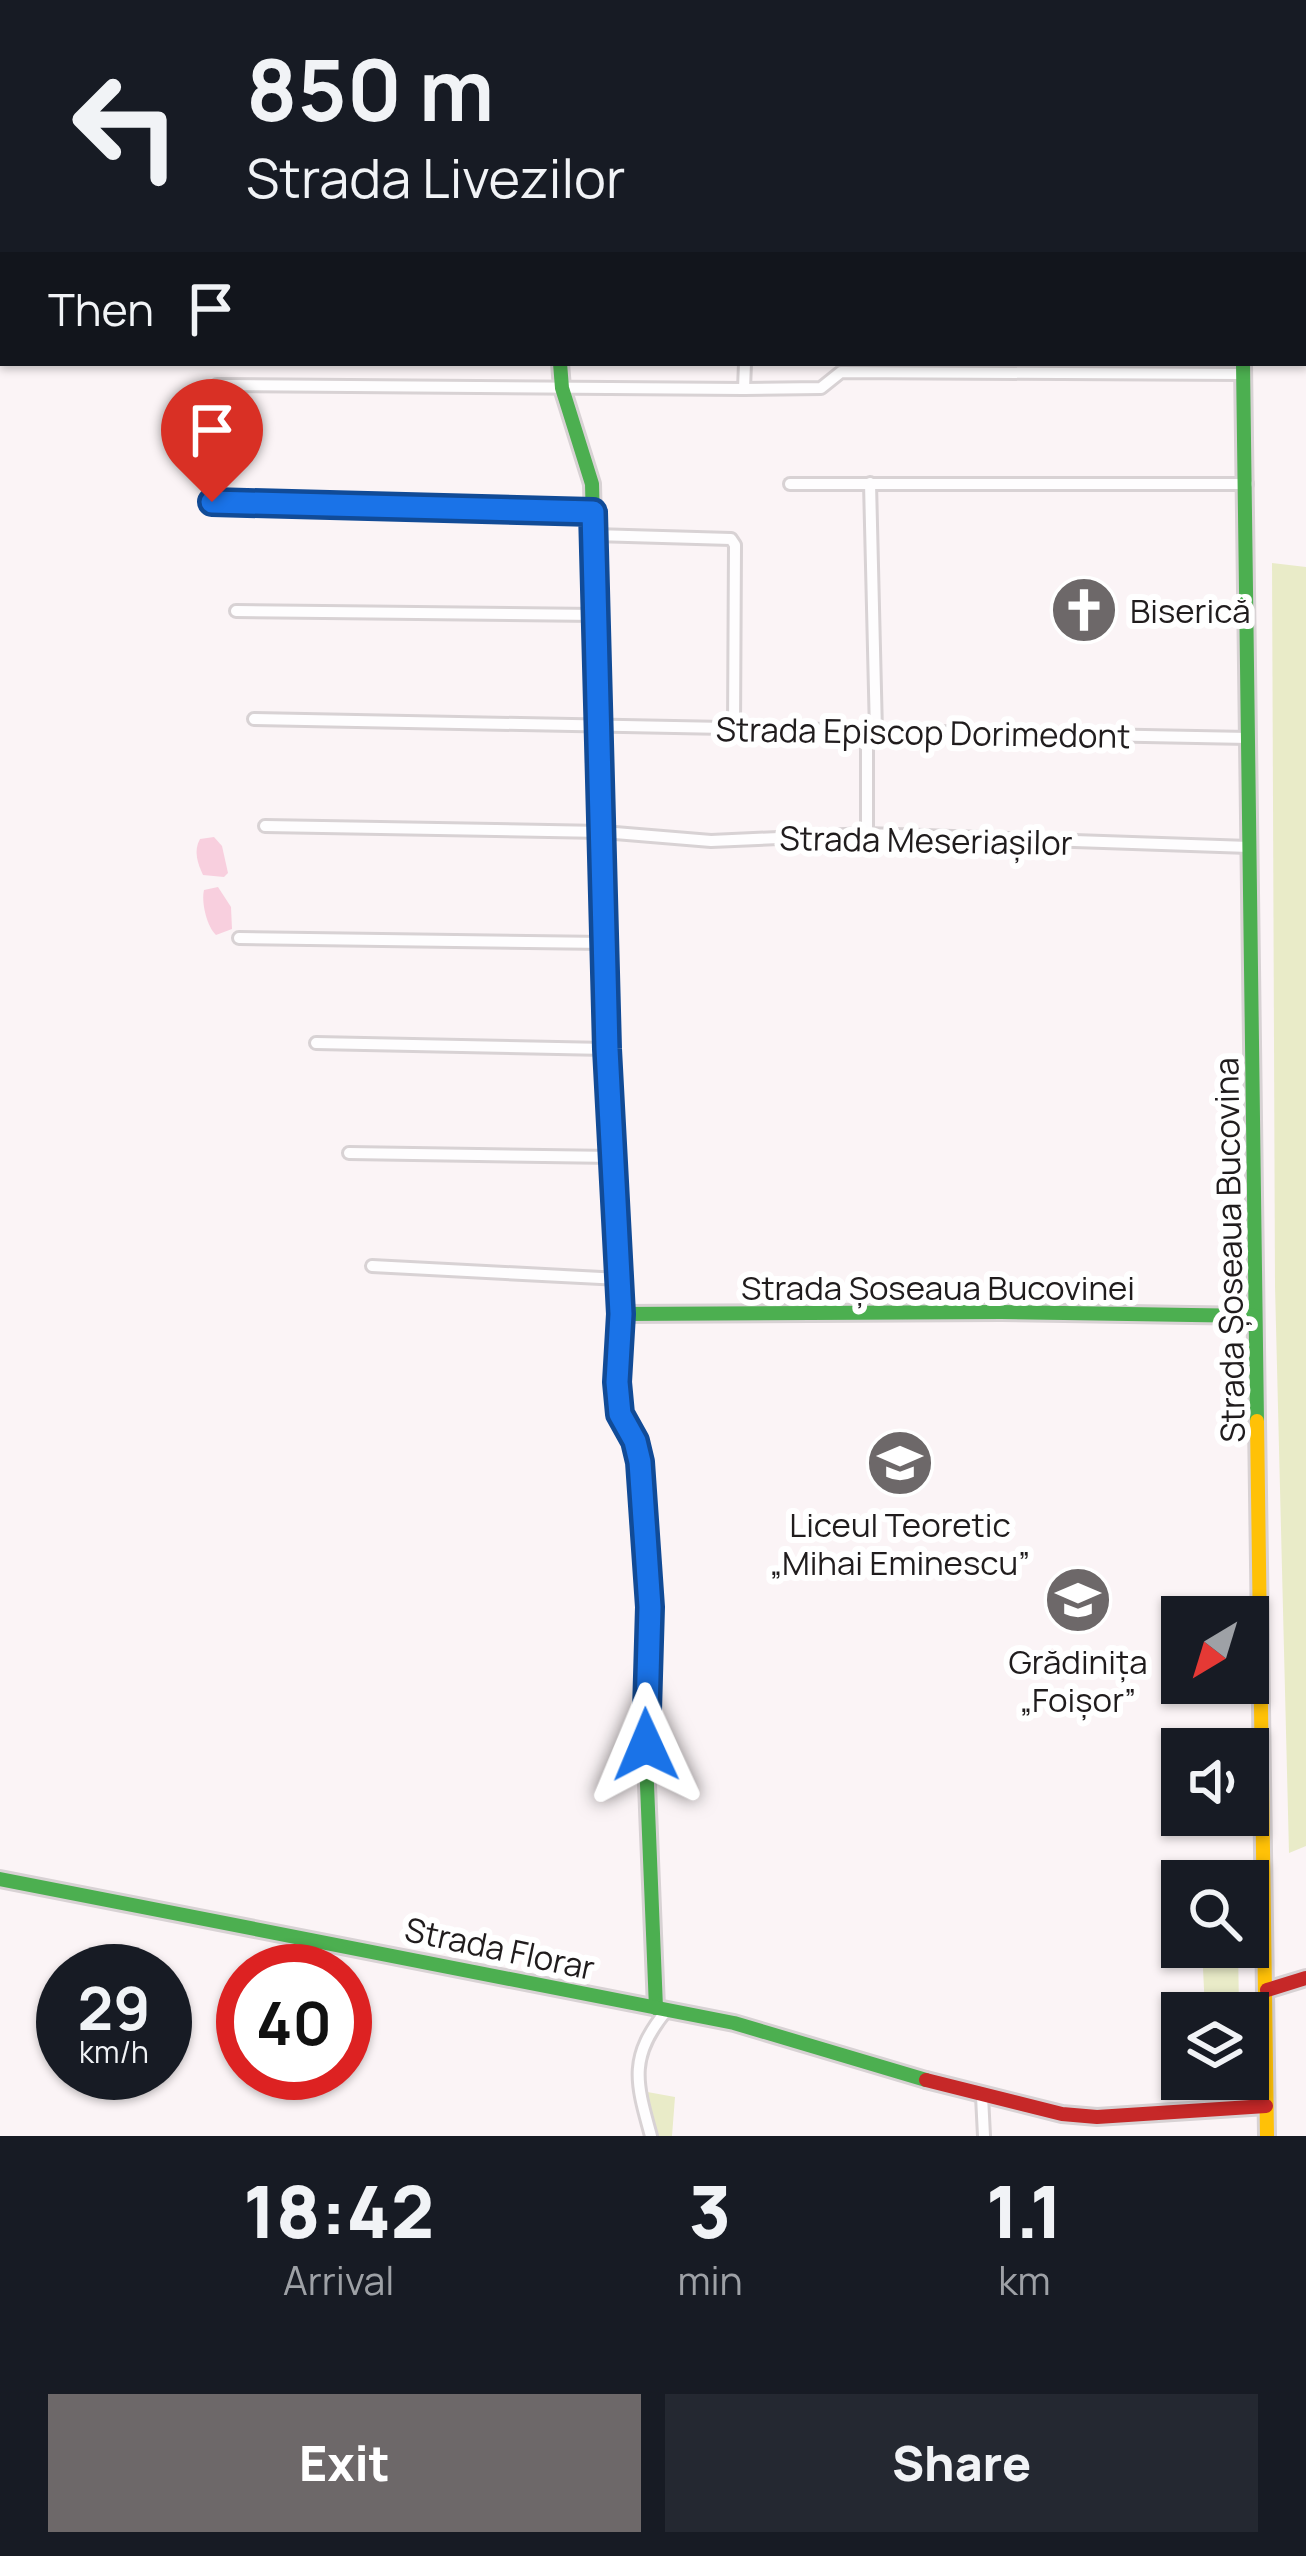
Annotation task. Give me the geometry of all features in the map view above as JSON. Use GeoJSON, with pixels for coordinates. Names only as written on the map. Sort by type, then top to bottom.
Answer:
{"type":"FeatureCollection","features":[{"type":"Feature","properties":{"kind":"street"},"geometry":{"type":"LineString","coordinates":[[560,366],[562,388],[592,484],[607,1049],[620,1279],[619,1398],[620,1414],[640,1462],[650,1607],[644,1710],[661,2009],[635,2076],[651,2136]]}},
{"type":"Feature","properties":{"kind":"street"},"geometry":{"type":"LineString","coordinates":[[744,389],[745,366]]}},
{"type":"Feature","properties":{"kind":"street"},"geometry":{"type":"LineString","coordinates":[[218,385],[821,388],[841,372],[1243,368]]}},
{"type":"Feature","properties":{"kind":"street","name":"Strada Șoseaua Bucovina"},"geometry":{"type":"LineString","coordinates":[[1243,368],[1267,2136]]}},
{"type":"Feature","properties":{"kind":"street"},"geometry":{"type":"LineString","coordinates":[[867,834],[871,483]]}},
{"type":"Feature","properties":{"kind":"street"},"geometry":{"type":"LineString","coordinates":[[790,484],[1246,484]]}},
{"type":"Feature","properties":{"kind":"street"},"geometry":{"type":"LineString","coordinates":[[212,502],[593,512]]}},
{"type":"Feature","properties":{"kind":"street"},"geometry":{"type":"LineString","coordinates":[[594,535],[723,536],[735,545],[734,729]]}},
{"type":"Feature","properties":{"kind":"street"},"geometry":{"type":"LineString","coordinates":[[236,611],[596,615]]}},
{"type":"Feature","properties":{"kind":"street","name":"Strada Episcop Dorimedont"},"geometry":{"type":"LineString","coordinates":[[254,719],[1248,738]]}},
{"type":"Feature","properties":{"kind":"street","name":"Strada Meseriașilor"},"geometry":{"type":"LineString","coordinates":[[266,826],[603,832],[711,841],[867,834],[1250,847]]}},
{"type":"Feature","properties":{"kind":"street"},"geometry":{"type":"LineString","coordinates":[[239,938],[606,943]]}},
{"type":"Feature","properties":{"kind":"street"},"geometry":{"type":"LineString","coordinates":[[316,1043],[607,1049]]}},
{"type":"Feature","properties":{"kind":"street"},"geometry":{"type":"LineString","coordinates":[[349,1153],[615,1157]]}},
{"type":"Feature","properties":{"kind":"street"},"geometry":{"type":"LineString","coordinates":[[372,1266],[620,1279]]}},
{"type":"Feature","properties":{"kind":"street","name":"Strada Șoseaua Bucovinei"},"geometry":{"type":"LineString","coordinates":[[621,1314],[1256,1316]]}},
{"type":"Feature","properties":{"kind":"street","name":"Strada Florar"},"geometry":{"type":"LineString","coordinates":[[0,1879],[760,2030],[982,2096],[1062,2114],[1097,2117],[1266,2106]]}},
{"type":"Feature","properties":{"kind":"street"},"geometry":{"type":"LineString","coordinates":[[1267,1990],[1306,1978]]}},
{"type":"Feature","properties":{"kind":"street"},"geometry":{"type":"LineString","coordinates":[[982,2096],[984,2136]]}},
{"type":"Feature","properties":{"kind":"green space"},"geometry":{"type":"Polygon","coordinates":[[[1272,563],[1306,567],[1306,1846],[1289,1853],[1275,1286],[1272,563]]]}},
{"type":"Feature","properties":{"kind":"green space"},"geometry":{"type":"Polygon","coordinates":[[[1203,1968],[1238,1968],[1239,1992],[1204,1992],[1203,1968]]]}},
{"type":"Feature","properties":{"kind":"green space"},"geometry":{"type":"Polygon","coordinates":[[[642,2091],[675,2097],[672,2136],[654,2136],[642,2091]]]}},
{"type":"Feature","properties":{"kind":"shaded area"},"geometry":{"type":"Polygon","coordinates":[[[214,837],[222,846],[228,873],[224,877],[203,875],[198,862],[200,839],[214,837]]]}},
{"type":"Feature","properties":{"kind":"shaded area"},"geometry":{"type":"Polygon","coordinates":[[[218,887],[231,907],[232,929],[216,935],[207,920],[203,895],[204,890],[218,887]]]}},
{"type":"Feature","properties":{"kind":"traffic: fast"},"geometry":{"type":"LineString","coordinates":[[560,366],[562,388],[592,484],[606,1022]]}},
{"type":"Feature","properties":{"kind":"traffic: fast"},"geometry":{"type":"LineString","coordinates":[[1243,366],[1257,1421]]}},
{"type":"Feature","properties":{"kind":"traffic: fast"},"geometry":{"type":"LineString","coordinates":[[621,1314],[1255,1316]]}},
{"type":"Feature","properties":{"kind":"traffic: fast"},"geometry":{"type":"LineString","coordinates":[[650,1612],[644,1710],[656,2008]]}},
{"type":"Feature","properties":{"kind":"traffic: fast"},"geometry":{"type":"LineString","coordinates":[[0,1879],[734,2023],[926,2080]]}},
{"type":"Feature","properties":{"kind":"traffic: slow"},"geometry":{"type":"LineString","coordinates":[[1257,1421],[1267,2136]]}},
{"type":"Feature","properties":{"kind":"traffic: jam"},"geometry":{"type":"LineString","coordinates":[[606,1022],[621,1314],[617,1381],[620,1414],[640,1462],[650,1612]]}},
{"type":"Feature","properties":{"kind":"traffic: jam"},"geometry":{"type":"LineString","coordinates":[[1267,1990],[1306,1978]]}},
{"type":"Feature","properties":{"kind":"traffic: jam"},"geometry":{"type":"LineString","coordinates":[[926,2080],[1062,2114],[1097,2117],[1266,2106]]}},
{"type":"Feature","properties":{"kind":"place","name":"Biserică"},"geometry":{"type":"Point","coordinates":[1084,610]}},
{"type":"Feature","properties":{"kind":"place","name":"Liceul Teoretic „Mihai Eminescu”"},"geometry":{"type":"Point","coordinates":[900,1463]}},
{"type":"Feature","properties":{"kind":"place","name":"Grădinița „Foișor”"},"geometry":{"type":"Point","coordinates":[1078,1600]}},
{"type":"Feature","properties":{"kind":"route"},"geometry":{"type":"LineString","coordinates":[[212,502],[593,512],[607,1049],[621,1314],[617,1382],[620,1414],[640,1462],[650,1607],[646,1745]]}}]}
